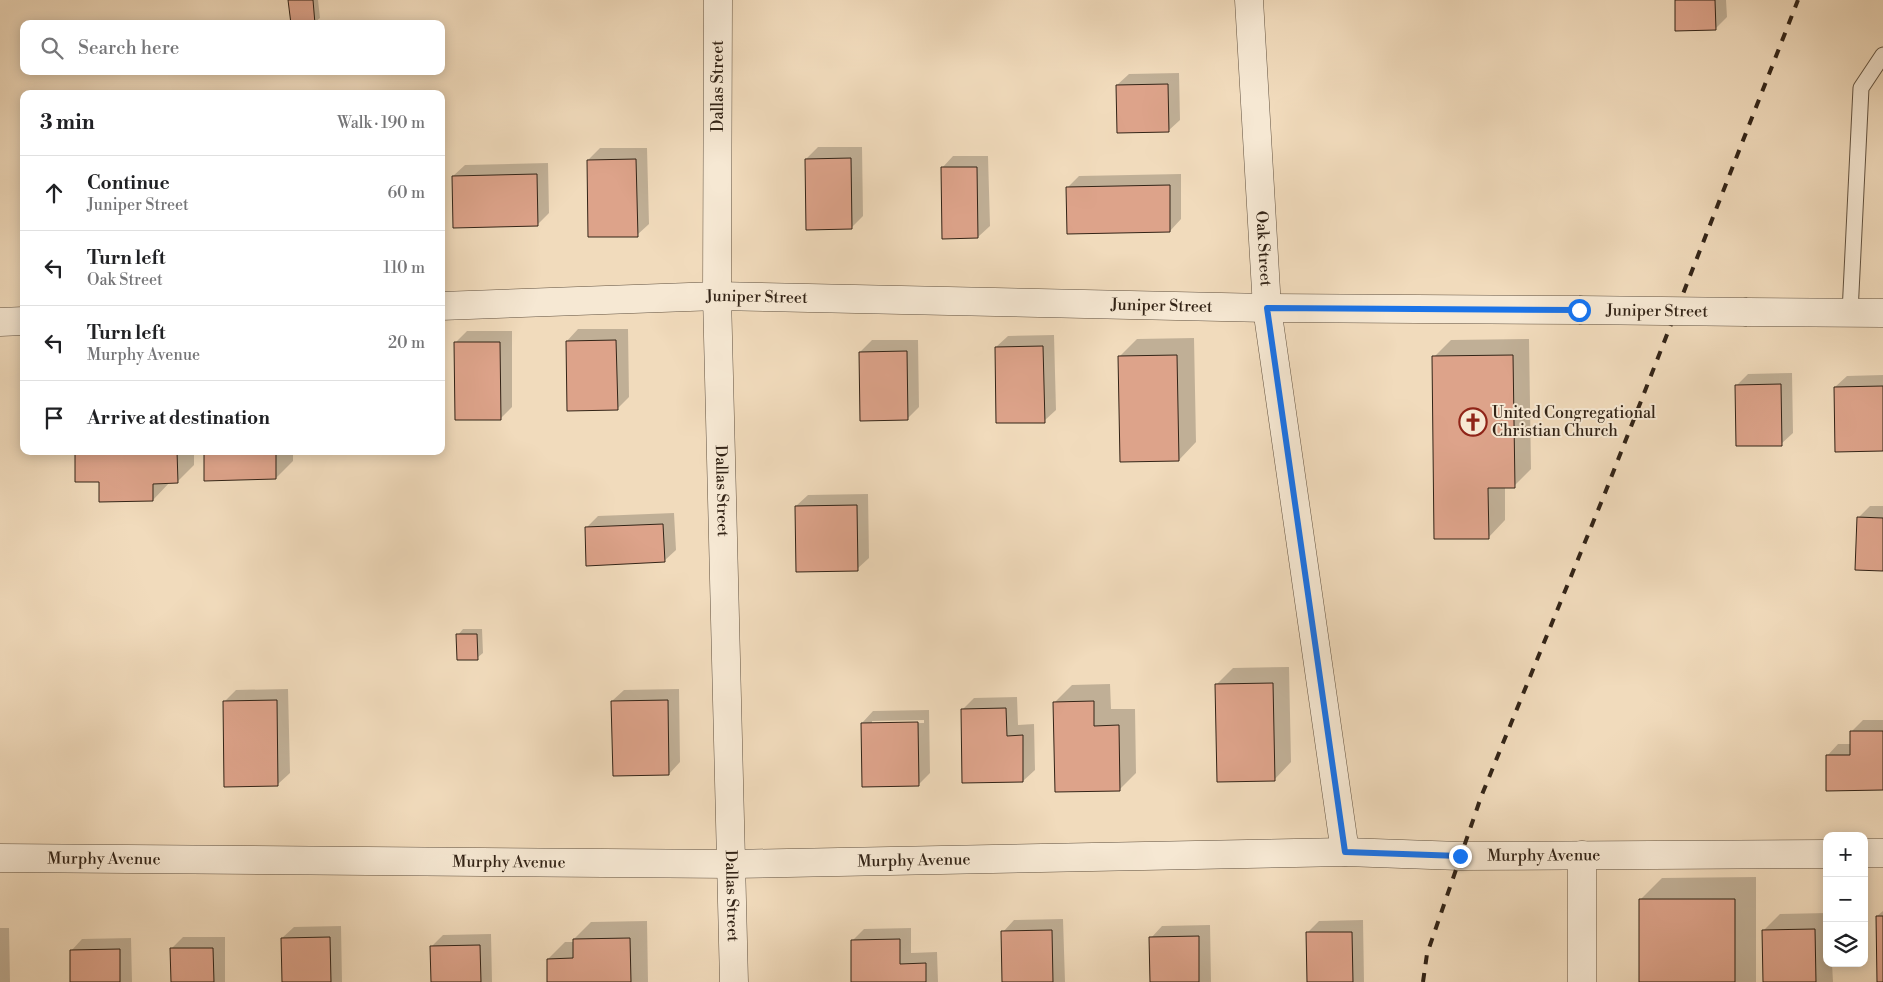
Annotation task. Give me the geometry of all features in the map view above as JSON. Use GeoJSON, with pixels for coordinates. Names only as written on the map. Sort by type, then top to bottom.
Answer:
{"type":"FeatureCollection","features":[{"type":"Feature","properties":{"kind":"street","name":"Dallas Street"},"geometry":{"type":"LineString","coordinates":[[718,0],[717,296],[734,982]]}},
{"type":"Feature","properties":{"kind":"street","name":"Oak Street"},"geometry":{"type":"LineString","coordinates":[[1249,0],[1267,308],[1345,852]]}},
{"type":"Feature","properties":{"kind":"street","name":"Juniper Street"},"geometry":{"type":"LineString","coordinates":[[445,306],[717,296],[1267,308],[1883,313]]}},
{"type":"Feature","properties":{"kind":"street"},"geometry":{"type":"LineString","coordinates":[[0,322],[20,321]]}},
{"type":"Feature","properties":{"kind":"street","name":"Murphy Avenue"},"geometry":{"type":"LineString","coordinates":[[0,858],[732,864],[1345,852],[1460,856],[1823,854]]}},
{"type":"Feature","properties":{"kind":"street"},"geometry":{"type":"LineString","coordinates":[[1868,854],[1883,853]]}},
{"type":"Feature","properties":{"kind":"street"},"geometry":{"type":"LineString","coordinates":[[1582,855],[1582,982]]}},
{"type":"Feature","properties":{"kind":"lane"},"geometry":{"type":"LineString","coordinates":[[1850,313],[1861,88],[1883,55]]}},
{"type":"Feature","properties":{"kind":"building"},"geometry":{"type":"Polygon","coordinates":[[[288,0],[313,0],[315,20],[290,20],[288,0]]]}},
{"type":"Feature","properties":{"kind":"building"},"geometry":{"type":"Polygon","coordinates":[[[1675,0],[1715,0],[1716,30],[1675,31],[1675,0]]]}},
{"type":"Feature","properties":{"kind":"building"},"geometry":{"type":"Polygon","coordinates":[[[1168,84],[1169,132],[1117,133],[1116,85],[1168,84]]]}},
{"type":"Feature","properties":{"kind":"building"},"geometry":{"type":"Polygon","coordinates":[[[851,158],[852,229],[806,230],[805,159],[851,158]]]}},
{"type":"Feature","properties":{"kind":"building"},"geometry":{"type":"Polygon","coordinates":[[[636,159],[638,237],[588,237],[587,160],[636,159]]]}},
{"type":"Feature","properties":{"kind":"building"},"geometry":{"type":"Polygon","coordinates":[[[941,167],[977,167],[978,238],[942,239],[941,167]]]}},
{"type":"Feature","properties":{"kind":"building"},"geometry":{"type":"Polygon","coordinates":[[[537,174],[538,226],[453,228],[452,176],[537,174]]]}},
{"type":"Feature","properties":{"kind":"building"},"geometry":{"type":"Polygon","coordinates":[[[1170,185],[1170,232],[1067,234],[1066,187],[1170,185]]]}},
{"type":"Feature","properties":{"kind":"building"},"geometry":{"type":"Polygon","coordinates":[[[616,340],[618,410],[567,411],[566,341],[616,340]]]}},
{"type":"Feature","properties":{"kind":"building"},"geometry":{"type":"Polygon","coordinates":[[[454,342],[500,342],[501,420],[455,420],[454,342]]]}},
{"type":"Feature","properties":{"kind":"building"},"geometry":{"type":"Polygon","coordinates":[[[1043,346],[1045,423],[996,423],[995,347],[1043,346]]]}},
{"type":"Feature","properties":{"kind":"building"},"geometry":{"type":"Polygon","coordinates":[[[907,351],[908,420],[860,421],[859,352],[907,351]]]}},
{"type":"Feature","properties":{"kind":"building"},"geometry":{"type":"Polygon","coordinates":[[[1177,355],[1179,461],[1120,462],[1118,356],[1177,355]]]}},
{"type":"Feature","properties":{"kind":"building","name":"United Congregational Christian Church"},"geometry":{"type":"Polygon","coordinates":[[[1513,355],[1515,488],[1488,488],[1489,539],[1434,539],[1432,356],[1513,355]]]}},
{"type":"Feature","properties":{"kind":"building"},"geometry":{"type":"Polygon","coordinates":[[[1781,384],[1782,446],[1736,446],[1735,385],[1781,384]]]}},
{"type":"Feature","properties":{"kind":"building"},"geometry":{"type":"Polygon","coordinates":[[[1883,386],[1883,451],[1835,452],[1834,387],[1883,386]]]}},
{"type":"Feature","properties":{"kind":"building"},"geometry":{"type":"Polygon","coordinates":[[[75,455],[177,455],[178,483],[153,484],[153,501],[99,502],[99,482],[75,482],[75,455]]]}},
{"type":"Feature","properties":{"kind":"building"},"geometry":{"type":"Polygon","coordinates":[[[204,455],[276,455],[276,479],[204,481],[204,455]]]}},
{"type":"Feature","properties":{"kind":"building"},"geometry":{"type":"Polygon","coordinates":[[[857,505],[858,571],[796,572],[795,506],[857,505]]]}},
{"type":"Feature","properties":{"kind":"building"},"geometry":{"type":"Polygon","coordinates":[[[1857,517],[1883,518],[1883,571],[1855,570],[1857,517]]]}},
{"type":"Feature","properties":{"kind":"building"},"geometry":{"type":"Polygon","coordinates":[[[663,524],[665,562],[586,566],[585,527],[663,524]]]}},
{"type":"Feature","properties":{"kind":"building"},"geometry":{"type":"Polygon","coordinates":[[[456,634],[477,634],[478,660],[457,660],[456,634]]]}},
{"type":"Feature","properties":{"kind":"building"},"geometry":{"type":"Polygon","coordinates":[[[1273,683],[1275,781],[1217,782],[1215,684],[1273,683]]]}},
{"type":"Feature","properties":{"kind":"building"},"geometry":{"type":"Polygon","coordinates":[[[277,700],[278,786],[224,787],[223,701],[277,700]]]}},
{"type":"Feature","properties":{"kind":"building"},"geometry":{"type":"Polygon","coordinates":[[[668,700],[669,775],[613,776],[611,701],[668,700]]]}},
{"type":"Feature","properties":{"kind":"building"},"geometry":{"type":"Polygon","coordinates":[[[1094,701],[1094,726],[1119,725],[1120,791],[1055,792],[1053,702],[1094,701]]]}},
{"type":"Feature","properties":{"kind":"building"},"geometry":{"type":"Polygon","coordinates":[[[1006,708],[1007,736],[1023,735],[1023,782],[962,783],[961,709],[1006,708]]]}},
{"type":"Feature","properties":{"kind":"building"},"geometry":{"type":"Polygon","coordinates":[[[918,722],[919,786],[862,787],[861,723],[918,722]]]}},
{"type":"Feature","properties":{"kind":"building"},"geometry":{"type":"Polygon","coordinates":[[[1850,731],[1883,731],[1883,790],[1826,791],[1826,755],[1850,755],[1850,731]]]}},
{"type":"Feature","properties":{"kind":"building"},"geometry":{"type":"Polygon","coordinates":[[[1639,899],[1735,899],[1735,982],[1639,982],[1639,899]]]}},
{"type":"Feature","properties":{"kind":"building"},"geometry":{"type":"Polygon","coordinates":[[[1876,916],[1883,916],[1883,982],[1877,982],[1876,916]]]}},
{"type":"Feature","properties":{"kind":"building"},"geometry":{"type":"Polygon","coordinates":[[[1815,929],[1816,982],[1763,982],[1762,930],[1815,929]]]}},
{"type":"Feature","properties":{"kind":"building"},"geometry":{"type":"Polygon","coordinates":[[[1052,930],[1053,982],[1002,982],[1001,931],[1052,930]]]}},
{"type":"Feature","properties":{"kind":"building"},"geometry":{"type":"Polygon","coordinates":[[[1306,932],[1352,932],[1353,982],[1307,982],[1306,932]]]}},
{"type":"Feature","properties":{"kind":"building"},"geometry":{"type":"Polygon","coordinates":[[[1199,936],[1199,982],[1150,982],[1149,937],[1199,936]]]}},
{"type":"Feature","properties":{"kind":"building"},"geometry":{"type":"Polygon","coordinates":[[[330,937],[331,982],[282,982],[281,938],[330,937]]]}},
{"type":"Feature","properties":{"kind":"building"},"geometry":{"type":"Polygon","coordinates":[[[630,938],[631,982],[547,982],[547,959],[573,958],[573,939],[630,938]]]}},
{"type":"Feature","properties":{"kind":"building"},"geometry":{"type":"Polygon","coordinates":[[[900,939],[900,964],[926,963],[926,982],[851,982],[851,940],[900,939]]]}},
{"type":"Feature","properties":{"kind":"building"},"geometry":{"type":"Polygon","coordinates":[[[480,945],[481,982],[431,982],[430,946],[480,945]]]}},
{"type":"Feature","properties":{"kind":"building"},"geometry":{"type":"Polygon","coordinates":[[[170,948],[213,948],[214,982],[171,982],[170,948]]]}},
{"type":"Feature","properties":{"kind":"building"},"geometry":{"type":"Polygon","coordinates":[[[120,949],[120,982],[70,982],[70,950],[120,949]]]}},
{"type":"Feature","properties":{"kind":"railway"},"geometry":{"type":"LineString","coordinates":[[1423,982],[1427,954],[1481,797],[1605,493],[1798,0]]}},
{"type":"Feature","properties":{"kind":"place","name":"United Congregational Christian Church"},"geometry":{"type":"Point","coordinates":[1473,422]}},
{"type":"Feature","properties":{"kind":"route"},"geometry":{"type":"LineString","coordinates":[[1460,856],[1345,852],[1267,308],[1579,310]]}}]}
